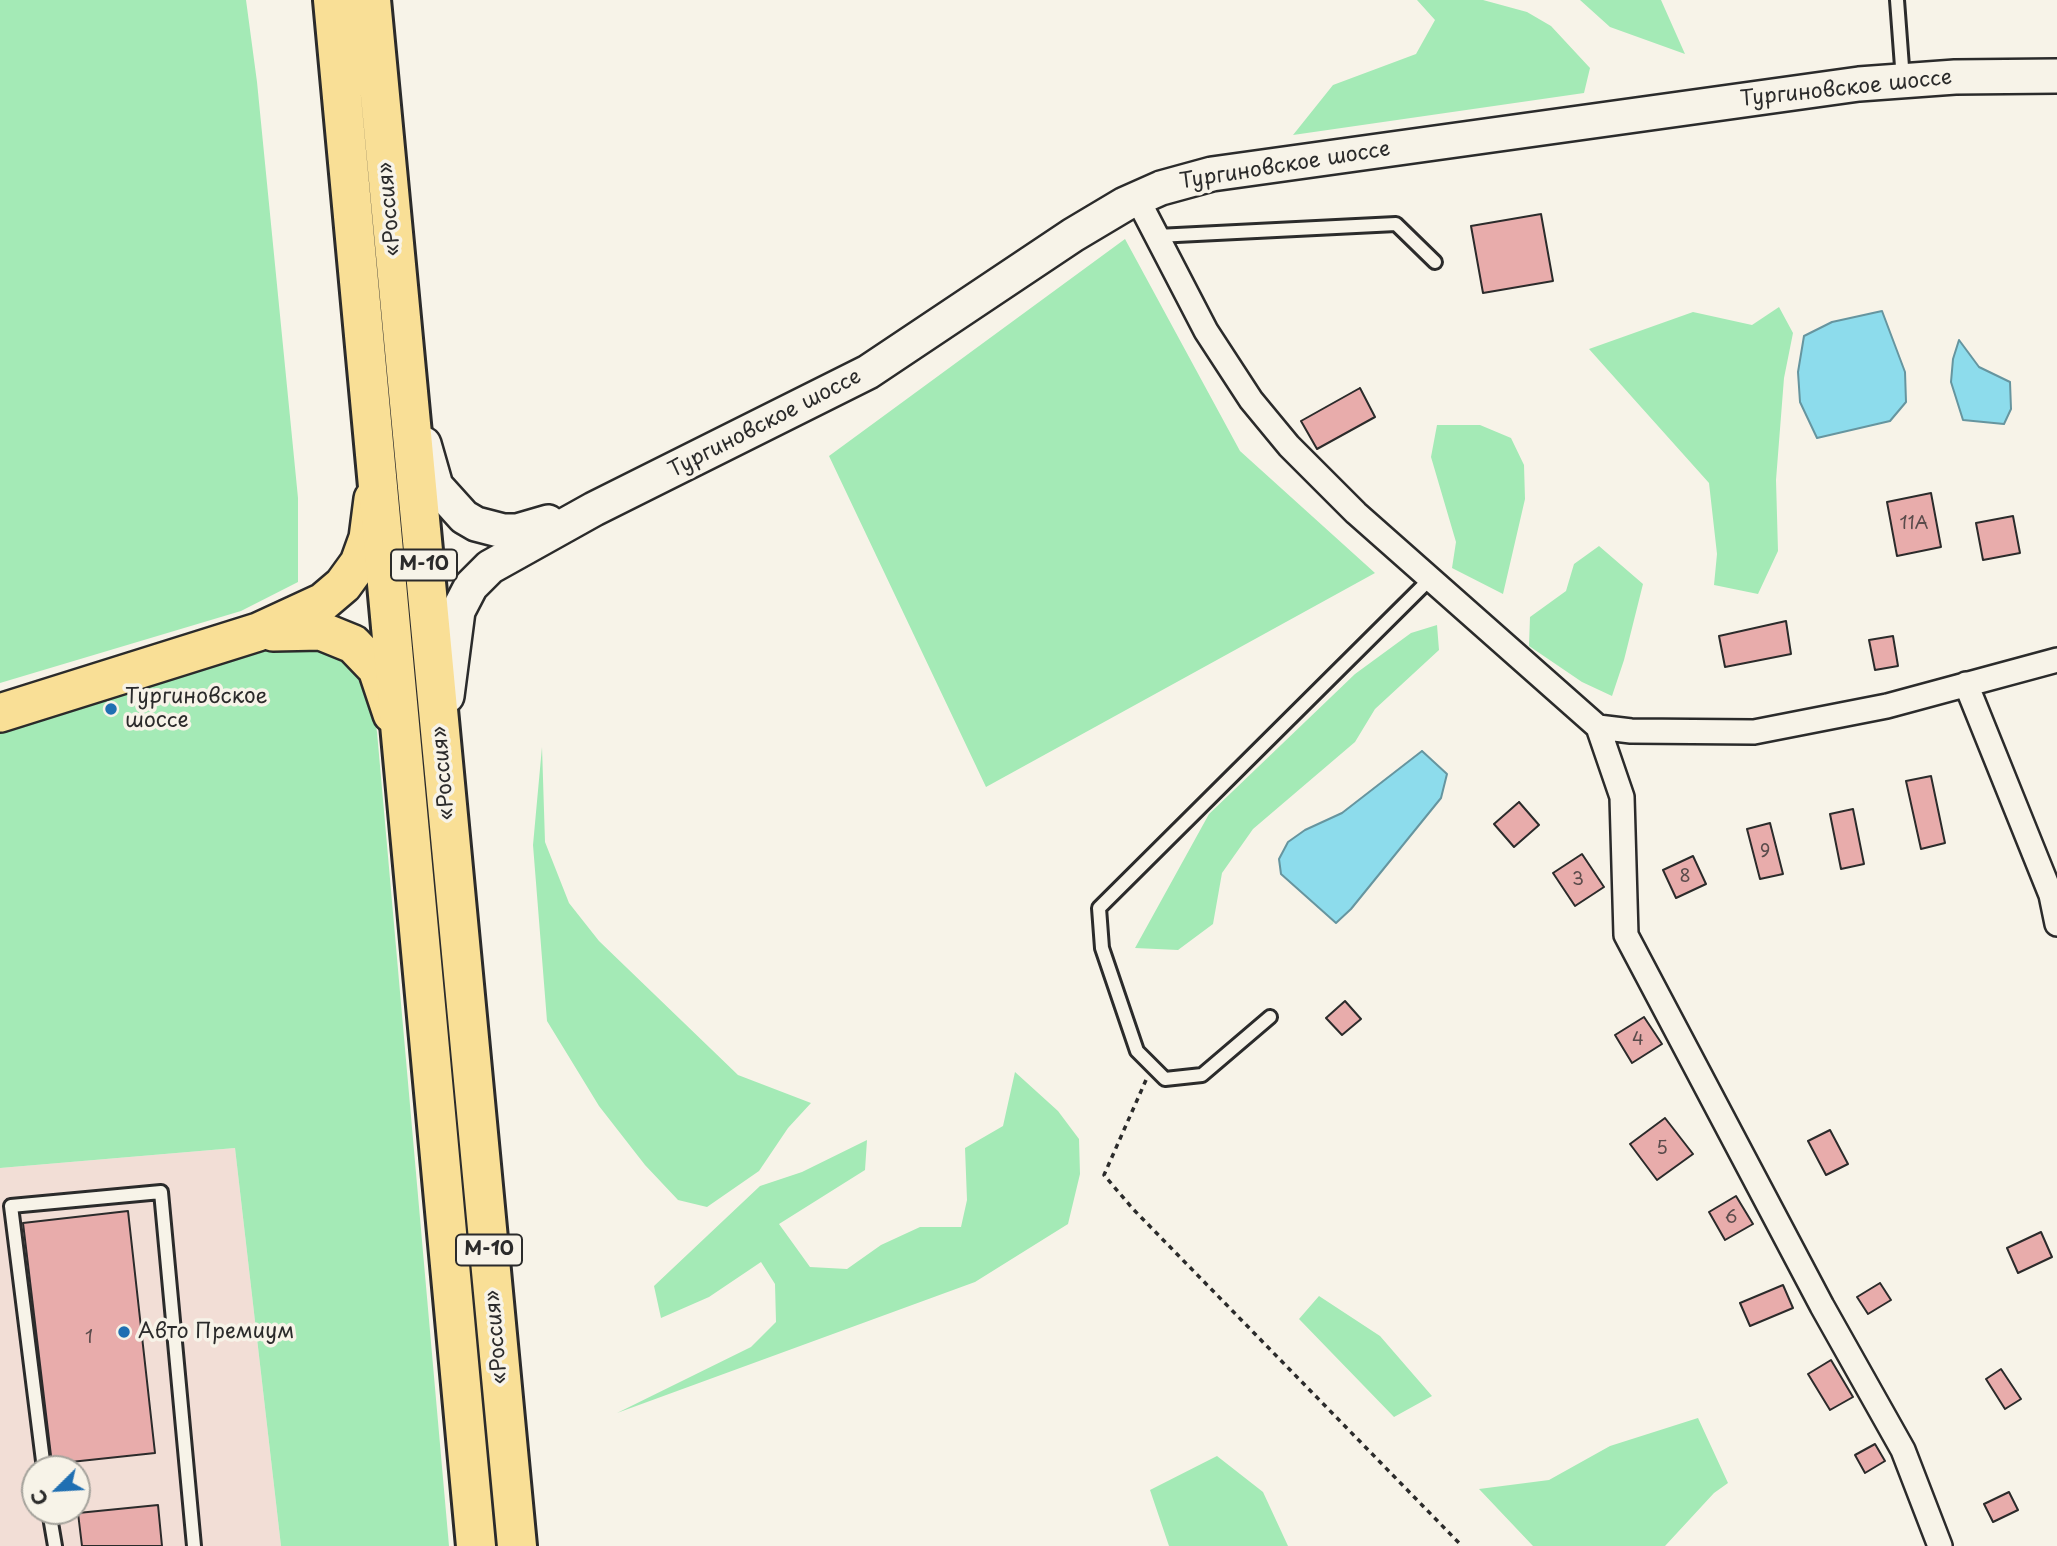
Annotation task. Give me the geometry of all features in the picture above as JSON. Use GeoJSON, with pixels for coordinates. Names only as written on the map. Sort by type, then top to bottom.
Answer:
{"type":"FeatureCollection","features":[{"type":"Feature","properties":{"kind":"highway","name":"«Россия»"},"geometry":{"type":"LineString","coordinates":[[333,0],[476,1546]]}},
{"type":"Feature","properties":{"kind":"highway","name":"«Россия»"},"geometry":{"type":"LineString","coordinates":[[371,0],[517,1546]]}},
{"type":"Feature","properties":{"kind":"main road","name":"Тургиновское шоссе"},"geometry":{"type":"LineString","coordinates":[[442,748],[454,629],[466,594],[490,566],[594,509],[868,372],[1073,235],[1137,198],[1212,174],[1565,123],[1903,80],[2057,76]]}},
{"type":"Feature","properties":{"kind":"main road","name":"Тургиновское шоссе"},"geometry":{"type":"LineString","coordinates":[[407,383],[436,486],[464,517],[489,529],[517,531],[594,509]]}},
{"type":"Feature","properties":{"kind":"main road"},"geometry":{"type":"LineString","coordinates":[[0,713],[258,632],[323,602],[352,575],[368,538],[377,467]]}},
{"type":"Feature","properties":{"kind":"main road"},"geometry":{"type":"LineString","coordinates":[[258,632],[321,631],[338,636],[360,649],[381,677],[403,751]]}},
{"type":"Feature","properties":{"kind":"street"},"geometry":{"type":"LineString","coordinates":[[1137,198],[1206,331],[1251,400],[1308,465],[1430,579],[1598,727],[1622,797],[1626,935],[1816,1294],[1903,1450],[1940,1546]]}},
{"type":"Feature","properties":{"kind":"street"},"geometry":{"type":"LineString","coordinates":[[1598,727],[1631,731],[1754,732],[1887,706],[2057,660]]}},
{"type":"Feature","properties":{"kind":"street"},"geometry":{"type":"LineString","coordinates":[[1966,684],[2051,895],[2057,924]]}},
{"type":"Feature","properties":{"kind":"lane"},"geometry":{"type":"LineString","coordinates":[[1897,0],[1903,80]]}},
{"type":"Feature","properties":{"kind":"lane"},"geometry":{"type":"LineString","coordinates":[[1157,236],[1396,224],[1435,262]]}},
{"type":"Feature","properties":{"kind":"lane"},"geometry":{"type":"LineString","coordinates":[[1269,1017],[1202,1075],[1165,1079],[1151,1068],[1137,1051],[1102,948],[1099,908],[1430,579]]}},
{"type":"Feature","properties":{"kind":"lane"},"geometry":{"type":"LineString","coordinates":[[42,1455],[11,1206],[161,1192],[194,1546]]}},
{"type":"Feature","properties":{"kind":"lane"},"geometry":{"type":"LineString","coordinates":[[51,1525],[55,1546]]}},
{"type":"Feature","properties":{"kind":"path"},"geometry":{"type":"LineString","coordinates":[[1151,1068],[1104,1175],[1133,1209],[1462,1546]]}},
{"type":"Feature","properties":{"kind":"shaded area"},"geometry":{"type":"Polygon","coordinates":[[[235,1148],[281,1546],[0,1546],[0,1168],[235,1148]]]}},
{"type":"Feature","properties":{"kind":"green space"},"geometry":{"type":"Polygon","coordinates":[[[0,0],[246,0],[257,82],[298,498],[298,582],[241,611],[0,683],[0,0]]]}},
{"type":"Feature","properties":{"kind":"green space"},"geometry":{"type":"Polygon","coordinates":[[[1417,0],[1483,0],[1527,12],[1551,26],[1590,68],[1584,93],[1293,135],[1333,85],[1416,54],[1435,20],[1417,0]]]}},
{"type":"Feature","properties":{"kind":"green space"},"geometry":{"type":"Polygon","coordinates":[[[1580,0],[1661,0],[1685,54],[1610,27],[1580,0]]]}},
{"type":"Feature","properties":{"kind":"green space"},"geometry":{"type":"Polygon","coordinates":[[[1125,239],[1240,451],[1375,573],[986,787],[829,456],[1125,239]]]}},
{"type":"Feature","properties":{"kind":"green space"},"geometry":{"type":"Polygon","coordinates":[[[1779,307],[1793,333],[1784,378],[1776,480],[1778,551],[1758,594],[1714,585],[1717,554],[1709,483],[1589,349],[1693,312],[1752,325],[1779,307]]]}},
{"type":"Feature","properties":{"kind":"green space"},"geometry":{"type":"Polygon","coordinates":[[[1437,425],[1480,425],[1511,438],[1524,465],[1525,499],[1503,594],[1452,568],[1456,542],[1431,457],[1437,425]]]}},
{"type":"Feature","properties":{"kind":"green space"},"geometry":{"type":"Polygon","coordinates":[[[1599,546],[1643,584],[1612,696],[1582,682],[1529,646],[1530,617],[1566,591],[1574,564],[1599,546]]]}},
{"type":"Feature","properties":{"kind":"green space"},"geometry":{"type":"Polygon","coordinates":[[[1437,625],[1439,650],[1375,709],[1355,742],[1253,829],[1222,873],[1213,924],[1178,950],[1135,948],[1209,814],[1355,674],[1411,633],[1437,625]]]}},
{"type":"Feature","properties":{"kind":"green space"},"geometry":{"type":"Polygon","coordinates":[[[298,643],[343,651],[369,686],[377,732],[449,1546],[281,1546],[235,1148],[0,1168],[0,730],[298,643]]]}},
{"type":"Feature","properties":{"kind":"green space"},"geometry":{"type":"Polygon","coordinates":[[[542,747],[545,842],[569,903],[599,941],[738,1075],[811,1103],[788,1128],[759,1171],[707,1207],[678,1200],[645,1165],[599,1106],[547,1021],[533,845],[542,747]]]}},
{"type":"Feature","properties":{"kind":"green space"},"geometry":{"type":"Polygon","coordinates":[[[1015,1072],[1058,1111],[1079,1139],[1080,1174],[1068,1224],[975,1282],[617,1413],[751,1347],[776,1322],[775,1284],[761,1262],[709,1297],[661,1318],[654,1286],[760,1186],[802,1172],[867,1140],[865,1170],[779,1224],[810,1267],[847,1269],[881,1245],[920,1227],[961,1227],[967,1200],[965,1148],[1003,1126],[1015,1072]]]}},
{"type":"Feature","properties":{"kind":"green space"},"geometry":{"type":"Polygon","coordinates":[[[1319,1296],[1380,1336],[1432,1396],[1394,1417],[1299,1319],[1319,1296]]]}},
{"type":"Feature","properties":{"kind":"green space"},"geometry":{"type":"Polygon","coordinates":[[[1698,1418],[1728,1483],[1714,1493],[1665,1546],[1533,1546],[1479,1489],[1549,1480],[1610,1446],[1698,1418]]]}},
{"type":"Feature","properties":{"kind":"green space"},"geometry":{"type":"Polygon","coordinates":[[[1217,1456],[1263,1492],[1288,1546],[1169,1546],[1150,1490],[1217,1456]]]}},
{"type":"Feature","properties":{"kind":"water"},"geometry":{"type":"Polygon","coordinates":[[[1882,311],[1905,372],[1906,402],[1890,421],[1817,438],[1800,402],[1798,372],[1804,336],[1832,322],[1882,311]]]}},
{"type":"Feature","properties":{"kind":"water"},"geometry":{"type":"Polygon","coordinates":[[[1959,340],[1979,367],[2010,382],[2011,409],[2004,424],[1963,420],[1951,382],[1953,359],[1959,340]]]}},
{"type":"Feature","properties":{"kind":"water"},"geometry":{"type":"Polygon","coordinates":[[[1422,751],[1447,774],[1441,798],[1351,909],[1336,923],[1281,874],[1279,859],[1288,842],[1305,830],[1342,813],[1422,751]]]}},
{"type":"Feature","properties":{"kind":"building"},"geometry":{"type":"Polygon","coordinates":[[[1541,214],[1553,281],[1483,293],[1471,226],[1541,214]]]}},
{"type":"Feature","properties":{"kind":"building"},"geometry":{"type":"Polygon","coordinates":[[[1360,388],[1375,417],[1317,449],[1301,421],[1360,388]]]}},
{"type":"Feature","properties":{"kind":"building"},"geometry":{"type":"Polygon","coordinates":[[[1931,493],[1941,547],[1897,556],[1887,502],[1931,493]]]}},
{"type":"Feature","properties":{"kind":"building"},"geometry":{"type":"Polygon","coordinates":[[[2013,516],[2020,553],[1983,560],[1976,523],[2013,516]]]}},
{"type":"Feature","properties":{"kind":"building"},"geometry":{"type":"Polygon","coordinates":[[[1786,621],[1791,654],[1725,667],[1719,636],[1786,621]]]}},
{"type":"Feature","properties":{"kind":"building"},"geometry":{"type":"Polygon","coordinates":[[[1893,636],[1898,666],[1875,670],[1869,640],[1893,636]]]}},
{"type":"Feature","properties":{"kind":"building"},"geometry":{"type":"Polygon","coordinates":[[[1931,776],[1945,843],[1921,849],[1906,781],[1931,776]]]}},
{"type":"Feature","properties":{"kind":"building"},"geometry":{"type":"Polygon","coordinates":[[[1519,802],[1539,825],[1514,847],[1494,824],[1519,802]]]}},
{"type":"Feature","properties":{"kind":"building"},"geometry":{"type":"Polygon","coordinates":[[[1853,809],[1864,864],[1841,869],[1830,814],[1853,809]]]}},
{"type":"Feature","properties":{"kind":"building"},"geometry":{"type":"Polygon","coordinates":[[[1770,823],[1783,874],[1760,879],[1747,829],[1770,823]]]}},
{"type":"Feature","properties":{"kind":"building"},"geometry":{"type":"Polygon","coordinates":[[[1582,854],[1604,887],[1575,906],[1553,873],[1582,854]]]}},
{"type":"Feature","properties":{"kind":"building"},"geometry":{"type":"Polygon","coordinates":[[[1693,856],[1706,884],[1676,898],[1663,870],[1693,856]]]}},
{"type":"Feature","properties":{"kind":"building"},"geometry":{"type":"Polygon","coordinates":[[[1345,1001],[1361,1019],[1342,1035],[1326,1018],[1345,1001]]]}},
{"type":"Feature","properties":{"kind":"building"},"geometry":{"type":"Polygon","coordinates":[[[1644,1017],[1662,1044],[1632,1063],[1615,1035],[1644,1017]]]}},
{"type":"Feature","properties":{"kind":"building"},"geometry":{"type":"Polygon","coordinates":[[[1665,1118],[1693,1154],[1657,1180],[1630,1144],[1665,1118]]]}},
{"type":"Feature","properties":{"kind":"building"},"geometry":{"type":"Polygon","coordinates":[[[1830,1130],[1848,1164],[1826,1175],[1808,1141],[1830,1130]]]}},
{"type":"Feature","properties":{"kind":"building"},"geometry":{"type":"Polygon","coordinates":[[[1736,1196],[1753,1224],[1725,1240],[1709,1212],[1736,1196]]]}},
{"type":"Feature","properties":{"kind":"building"},"geometry":{"type":"Polygon","coordinates":[[[128,1211],[155,1453],[91,1460],[91,1455],[51,1455],[23,1223],[128,1211]]]}},
{"type":"Feature","properties":{"kind":"building"},"geometry":{"type":"Polygon","coordinates":[[[2041,1232],[2052,1257],[2018,1273],[2007,1248],[2041,1232]]]}},
{"type":"Feature","properties":{"kind":"building"},"geometry":{"type":"Polygon","coordinates":[[[1880,1283],[1891,1300],[1868,1314],[1857,1297],[1880,1283]]]}},
{"type":"Feature","properties":{"kind":"building"},"geometry":{"type":"Polygon","coordinates":[[[1783,1285],[1793,1308],[1750,1326],[1740,1303],[1783,1285]]]}},
{"type":"Feature","properties":{"kind":"building"},"geometry":{"type":"Polygon","coordinates":[[[1831,1360],[1853,1397],[1830,1410],[1808,1374],[1831,1360]]]}},
{"type":"Feature","properties":{"kind":"building"},"geometry":{"type":"Polygon","coordinates":[[[2001,1369],[2021,1399],[2005,1409],[1986,1379],[2001,1369]]]}},
{"type":"Feature","properties":{"kind":"building"},"geometry":{"type":"Polygon","coordinates":[[[1875,1444],[1885,1461],[1865,1473],[1855,1455],[1875,1444]]]}},
{"type":"Feature","properties":{"kind":"building"},"geometry":{"type":"Polygon","coordinates":[[[2009,1492],[2018,1510],[1993,1522],[1984,1504],[2009,1492]]]}},
{"type":"Feature","properties":{"kind":"building"},"geometry":{"type":"Polygon","coordinates":[[[158,1505],[162,1546],[82,1546],[79,1525],[91,1525],[91,1512],[158,1505]]]}},
{"type":"Feature","properties":{"kind":"place","name":"Тургиновское шоссе"},"geometry":{"type":"Point","coordinates":[111,709]}},
{"type":"Feature","properties":{"kind":"place","name":"Авто Премиум"},"geometry":{"type":"Point","coordinates":[124,1332]}}]}
